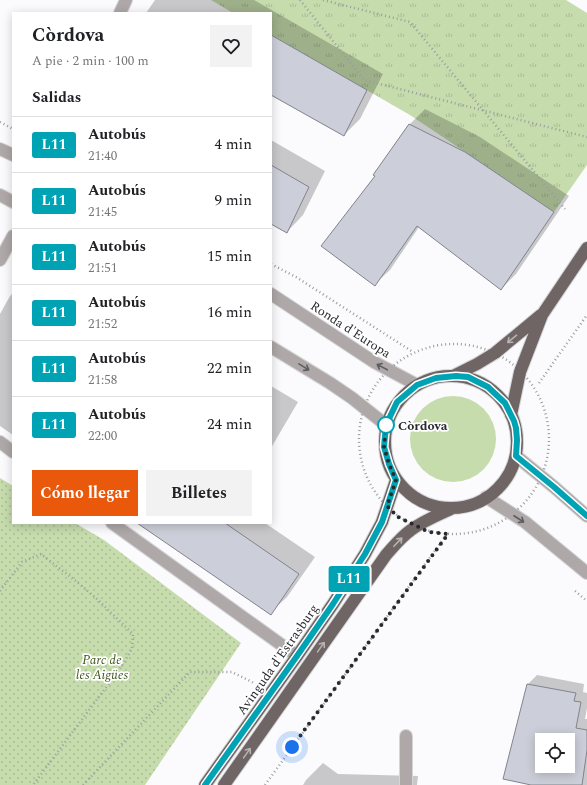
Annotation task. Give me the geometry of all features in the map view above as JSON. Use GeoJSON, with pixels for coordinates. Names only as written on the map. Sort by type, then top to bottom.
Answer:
{"type":"FeatureCollection","features":[{"type":"Feature","properties":{"kind":"main road"},"geometry":{"type":"LineString","coordinates":[[511,415],[520,372],[542,315],[587,248]]}},
{"type":"Feature","properties":{"kind":"main road"},"geometry":{"type":"LineString","coordinates":[[453,376],[495,353],[542,315]]}},
{"type":"Feature","properties":{"kind":"main road"},"geometry":{"type":"LineString","coordinates":[[224,785],[386,555],[400,538],[417,526],[451,509],[469,506],[486,498],[504,484],[512,470],[516,456],[517,440],[514,421],[505,403],[488,387],[468,377],[453,376],[436,378],[417,385],[397,402],[386,425],[384,447],[396,480],[410,494],[420,501],[431,506],[451,509]]}},
{"type":"Feature","properties":{"kind":"main road","name":"Avinguda d'Estrasburg"},"geometry":{"type":"LineString","coordinates":[[205,785],[297,656],[365,554],[382,522],[396,480]]}},
{"type":"Feature","properties":{"kind":"street"},"geometry":{"type":"LineString","coordinates":[[120,12],[126,0]]}},
{"type":"Feature","properties":{"kind":"street"},"geometry":{"type":"LineString","coordinates":[[0,149],[12,155]]}},
{"type":"Feature","properties":{"kind":"street"},"geometry":{"type":"LineString","coordinates":[[0,195],[12,201]]}},
{"type":"Feature","properties":{"kind":"street"},"geometry":{"type":"LineString","coordinates":[[0,260],[12,238]]}},
{"type":"Feature","properties":{"kind":"street","name":"Ronda d'Europa"},"geometry":{"type":"LineString","coordinates":[[272,295],[374,362],[417,385]]}},
{"type":"Feature","properties":{"kind":"street"},"geometry":{"type":"LineString","coordinates":[[272,348],[330,382],[386,425]]}},
{"type":"Feature","properties":{"kind":"street"},"geometry":{"type":"LineString","coordinates":[[0,442],[12,451]]}},
{"type":"Feature","properties":{"kind":"street"},"geometry":{"type":"LineString","coordinates":[[516,456],[587,516]]}},
{"type":"Feature","properties":{"kind":"street"},"geometry":{"type":"LineString","coordinates":[[486,498],[525,522],[587,573]]}},
{"type":"Feature","properties":{"kind":"street"},"geometry":{"type":"LineString","coordinates":[[113,524],[297,656]]}},
{"type":"Feature","properties":{"kind":"street"},"geometry":{"type":"LineString","coordinates":[[406,736],[406,785]]}},
{"type":"Feature","properties":{"kind":"path"},"geometry":{"type":"LineString","coordinates":[[300,0],[364,80],[587,136]]}},
{"type":"Feature","properties":{"kind":"path"},"geometry":{"type":"LineString","coordinates":[[323,0],[410,22],[565,209]]}},
{"type":"Feature","properties":{"kind":"path"},"geometry":{"type":"LineString","coordinates":[[0,122],[12,128]]}},
{"type":"Feature","properties":{"kind":"path"},"geometry":{"type":"LineString","coordinates":[[272,265],[296,277],[413,352]]}},
{"type":"Feature","properties":{"kind":"path"},"geometry":{"type":"LineString","coordinates":[[536,388],[587,315]]}},
{"type":"Feature","properties":{"kind":"path"},"geometry":{"type":"LineString","coordinates":[[454,343],[477,346],[495,353],[508,360],[536,388],[545,408],[550,434],[548,455],[535,490],[524,504],[497,524],[476,532],[455,535],[429,532],[398,517],[376,495],[363,470],[358,447],[359,422],[368,396],[384,373],[413,352],[432,346],[454,343]]}},
{"type":"Feature","properties":{"kind":"path"},"geometry":{"type":"LineString","coordinates":[[265,785],[448,534]]}},
{"type":"Feature","properties":{"kind":"path"},"geometry":{"type":"LineString","coordinates":[[0,591],[22,562],[41,554],[96,598],[132,634],[132,649],[119,670],[33,785]]}},
{"type":"Feature","properties":{"kind":"path"},"geometry":{"type":"LineString","coordinates":[[83,785],[190,672],[232,672],[272,691]]}},
{"type":"Feature","properties":{"kind":"green space"},"geometry":{"type":"Polygon","coordinates":[[[211,0],[566,0],[587,13],[587,165],[554,212],[410,115],[272,36],[272,12],[231,12],[211,0]]]}},
{"type":"Feature","properties":{"kind":"green space"},"geometry":{"type":"Polygon","coordinates":[[[453,396],[469,399],[477,403],[489,415],[493,423],[496,439],[493,455],[489,463],[477,475],[469,479],[453,482],[437,479],[429,475],[417,463],[413,455],[410,439],[413,423],[417,415],[429,403],[437,399],[453,396]]]}},
{"type":"Feature","properties":{"kind":"green space","name":"Parc de les Aigües"},"geometry":{"type":"Polygon","coordinates":[[[0,478],[12,485],[12,524],[77,524],[104,540],[241,643],[145,785],[0,785],[0,478]]]}},
{"type":"Feature","properties":{"kind":"building"},"geometry":{"type":"Polygon","coordinates":[[[272,36],[367,90],[344,136],[272,96],[272,36]]]}},
{"type":"Feature","properties":{"kind":"building"},"geometry":{"type":"Polygon","coordinates":[[[409,124],[465,152],[554,212],[501,290],[417,226],[375,286],[321,246],[375,176],[373,175],[409,124]]]}},
{"type":"Feature","properties":{"kind":"building"},"geometry":{"type":"Polygon","coordinates":[[[272,166],[309,187],[287,233],[272,225],[272,166]]]}},
{"type":"Feature","properties":{"kind":"building"},"geometry":{"type":"Polygon","coordinates":[[[138,524],[226,524],[299,574],[271,615],[138,524]]]}},
{"type":"Feature","properties":{"kind":"building"},"geometry":{"type":"Polygon","coordinates":[[[527,684],[576,693],[574,701],[581,702],[576,728],[587,730],[587,750],[582,785],[531,785],[503,779],[527,684]]]}},
{"type":"Feature","properties":{"kind":"bus line","name":"L11"},"geometry":{"type":"LineString","coordinates":[[205,785],[333,604],[365,554],[382,522],[396,480],[384,447],[386,425],[397,402],[417,385],[436,378],[456,376],[468,377],[488,387],[505,403],[514,421],[517,440],[516,456],[587,516]]}},
{"type":"Feature","properties":{"kind":"place","name":"Còrdova"},"geometry":{"type":"Point","coordinates":[386,425]}},
{"type":"Feature","properties":{"kind":"route"},"geometry":{"type":"LineString","coordinates":[[292,747],[448,534],[429,532],[398,517],[387,506],[396,480],[384,447],[386,425]]}}]}
